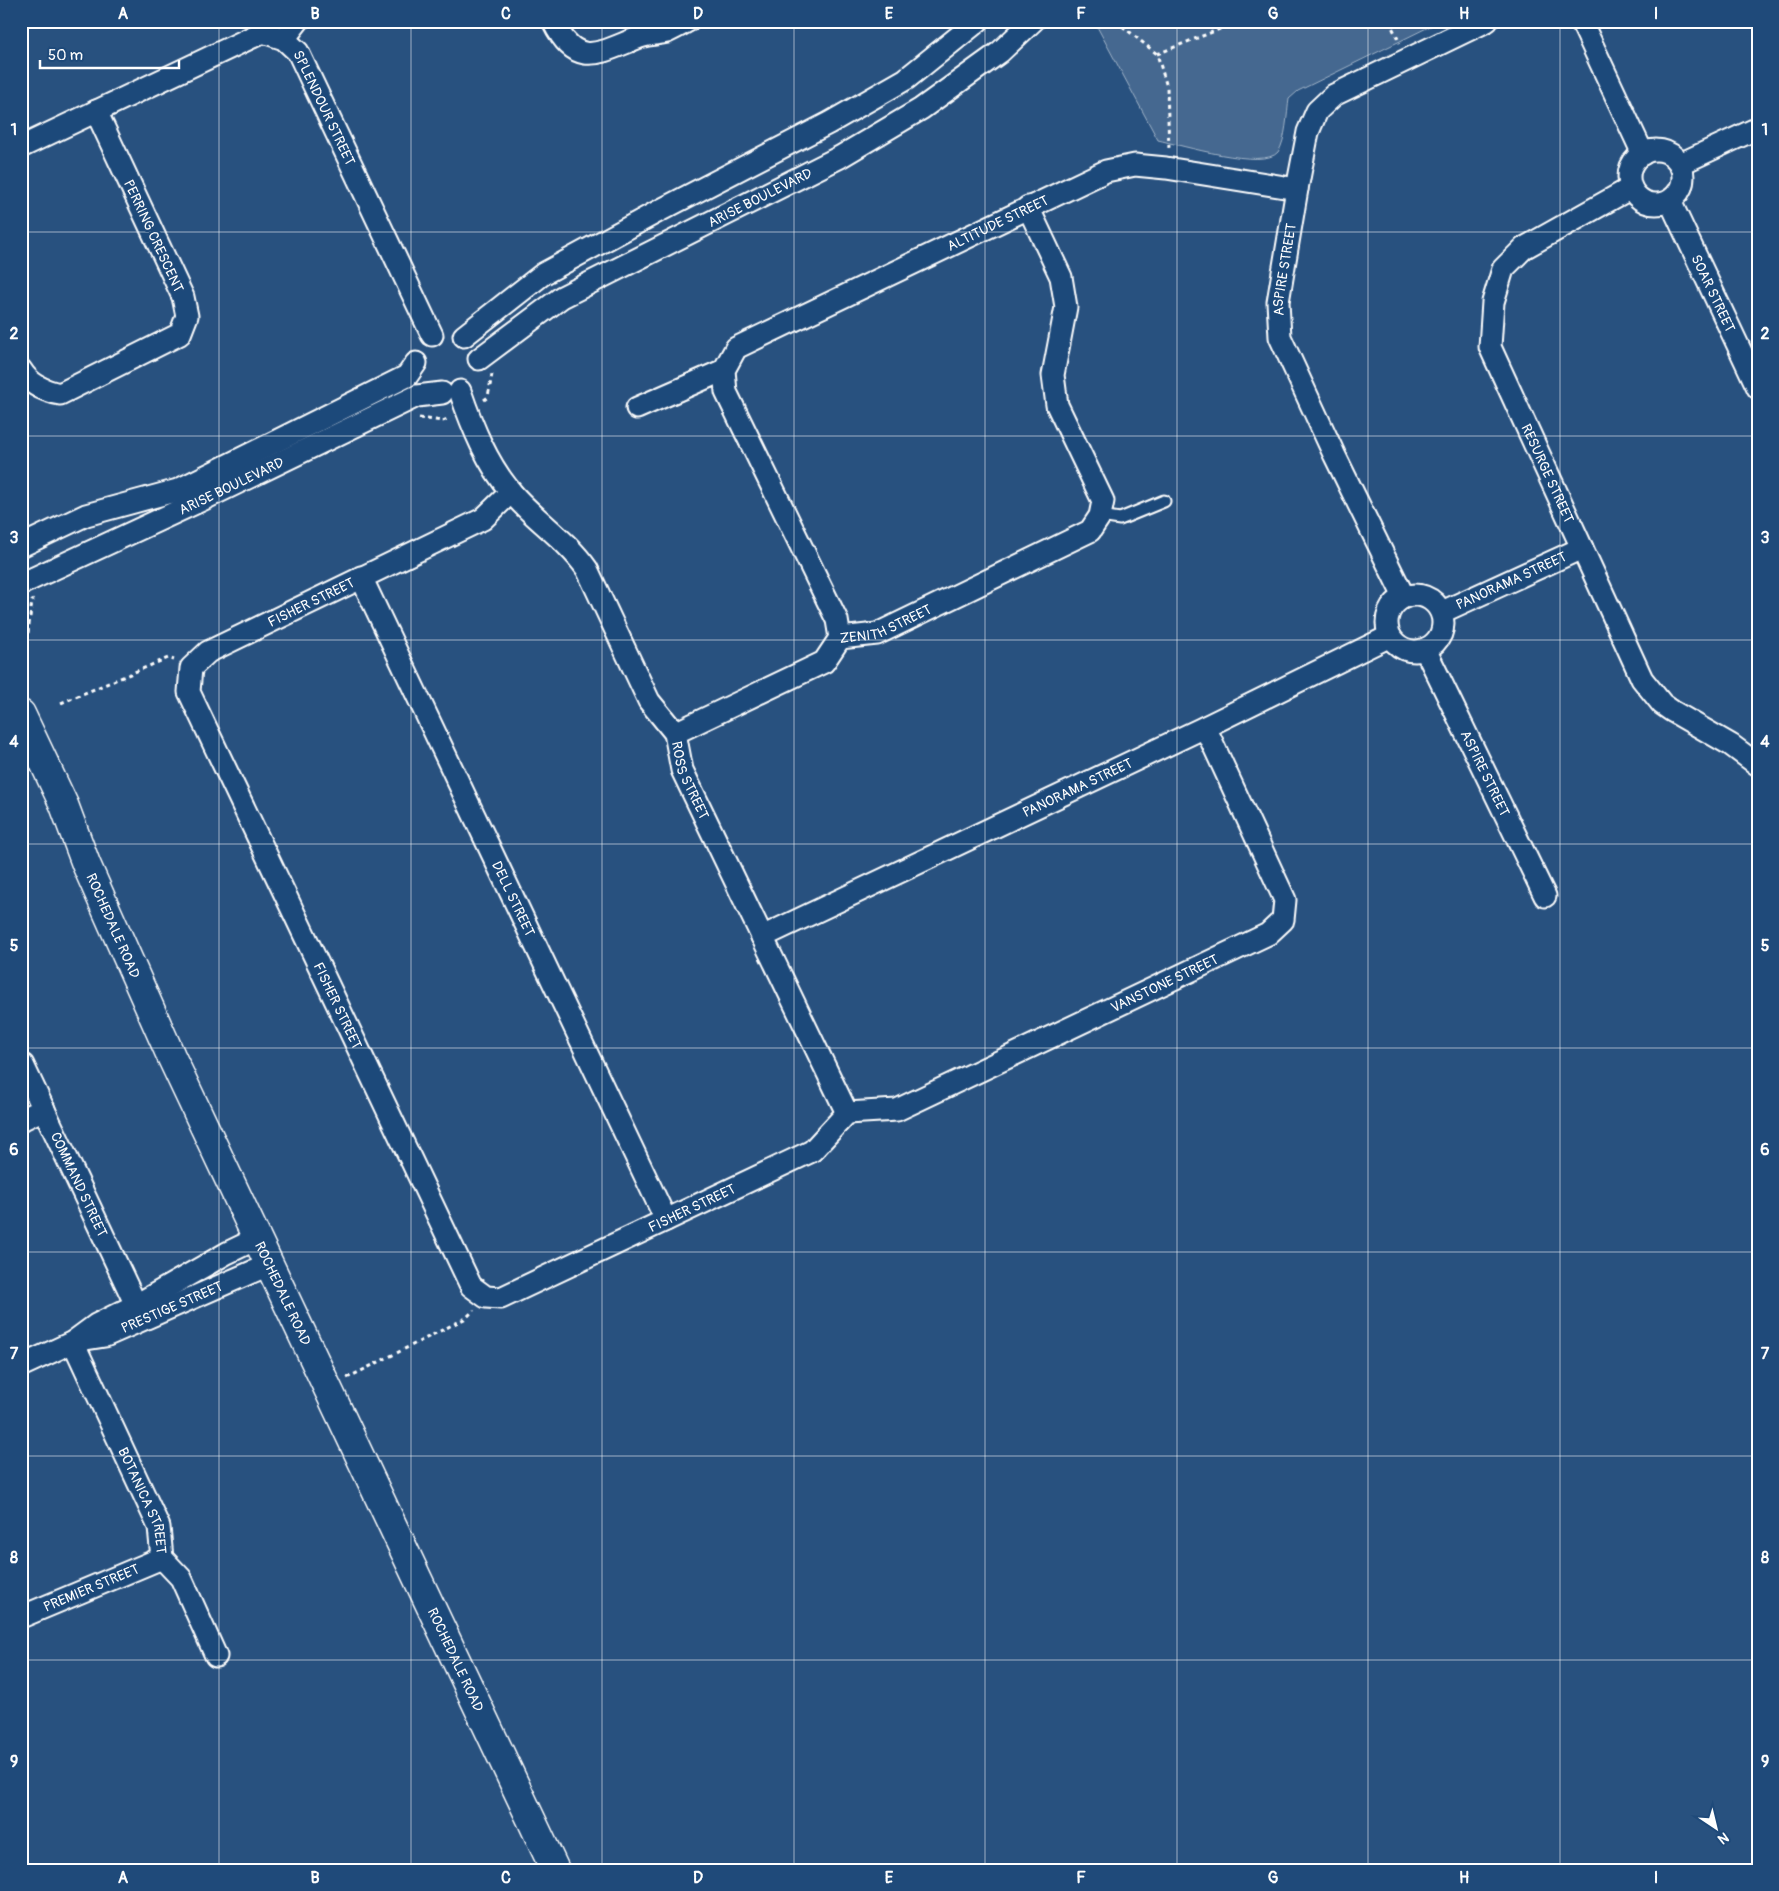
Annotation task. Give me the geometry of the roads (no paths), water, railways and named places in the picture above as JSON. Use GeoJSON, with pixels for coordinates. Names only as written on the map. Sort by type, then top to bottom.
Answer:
{"type":"FeatureCollection","features":[{"type":"Feature","properties":{"kind":"main road","name":"ROCHEDALE ROAD"},"geometry":{"type":"LineString","coordinates":[[21,714],[64,805],[86,864],[171,1056],[555,1870]]}},
{"type":"Feature","properties":{"kind":"street"},"geometry":{"type":"LineString","coordinates":[[284,39],[298,21]]}},
{"type":"Feature","properties":{"kind":"street"},"geometry":{"type":"LineString","coordinates":[[553,21],[568,46],[584,53],[598,54],[642,36],[667,31],[688,21]]}},
{"type":"Feature","properties":{"kind":"street"},"geometry":{"type":"LineString","coordinates":[[464,336],[543,274],[657,212],[829,123],[906,79],[978,21]]}},
{"type":"Feature","properties":{"kind":"street","name":"ARISE BOULEVARD"},"geometry":{"type":"LineString","coordinates":[[478,359],[562,297],[840,156],[921,109],[1000,52],[1033,21]]}},
{"type":"Feature","properties":{"kind":"street","name":"ASPIRE STREET"},"geometry":{"type":"LineString","coordinates":[[1404,597],[1334,454],[1280,337],[1278,302],[1308,132],[1317,111],[1334,95],[1487,21]]}},
{"type":"Feature","properties":{"kind":"street"},"geometry":{"type":"LineString","coordinates":[[1581,21],[1643,154]]}},
{"type":"Feature","properties":{"kind":"street","name":"SPLENDOUR STREET"},"geometry":{"type":"LineString","coordinates":[[21,147],[263,32],[284,39],[298,52],[432,335]]}},
{"type":"Feature","properties":{"kind":"street","name":"PERRING CRESCENT"},"geometry":{"type":"LineString","coordinates":[[21,370],[27,380],[45,391],[60,394],[180,334],[187,316],[183,296],[96,111]]}},
{"type":"Feature","properties":{"kind":"street"},"geometry":{"type":"LineString","coordinates":[[1680,164],[1758,128]]}},
{"type":"Feature","properties":{"kind":"street"},"geometry":{"type":"LineString","coordinates":[[1654,150],[1664,152],[1673,156],[1680,164],[1683,174],[1682,185],[1678,194],[1670,201],[1652,204],[1636,196],[1631,188],[1630,168],[1643,154],[1654,150]]}},
{"type":"Feature","properties":{"kind":"street","name":"ALTITUDE STREET"},"geometry":{"type":"LineString","coordinates":[[724,370],[736,348],[1106,171],[1136,165],[1297,189]]}},
{"type":"Feature","properties":{"kind":"street","name":"RESURGE STREET"},"geometry":{"type":"LineString","coordinates":[[1631,188],[1524,248],[1503,269],[1493,302],[1490,347],[1642,679],[1662,704],[1731,745],[1758,765]]}},
{"type":"Feature","properties":{"kind":"street","name":"SOAR STREET"},"geometry":{"type":"LineString","coordinates":[[1670,201],[1758,388]]}},
{"type":"Feature","properties":{"kind":"street"},"geometry":{"type":"LineString","coordinates":[[1028,207],[1061,277],[1066,307],[1053,375],[1057,405],[1102,501],[1100,516]]}},
{"type":"Feature","properties":{"kind":"street"},"geometry":{"type":"LineString","coordinates":[[448,331],[464,336],[471,342],[478,359],[478,368],[468,386],[451,392],[432,390],[424,383],[418,374],[416,363],[420,347],[432,335],[448,331]]}},
{"type":"Feature","properties":{"kind":"street","name":"ARISE BOULEVARD"},"geometry":{"type":"LineString","coordinates":[[21,546],[86,514],[178,490],[406,376],[416,363]]}},
{"type":"Feature","properties":{"kind":"street"},"geometry":{"type":"LineString","coordinates":[[637,408],[724,370],[726,392],[837,620],[840,638]]}},
{"type":"Feature","properties":{"kind":"street","name":"ARISE BOULEVARD"},"geometry":{"type":"LineString","coordinates":[[21,584],[202,500],[417,396],[451,392]]}},
{"type":"Feature","properties":{"kind":"street","name":"ROSS STREET"},"geometry":{"type":"LineString","coordinates":[[451,392],[498,474],[511,492],[532,514],[576,553],[587,569],[649,701],[675,733],[682,770],[847,1113]]}},
{"type":"Feature","properties":{"kind":"street","name":"FISHER STREET"},"geometry":{"type":"LineString","coordinates":[[511,492],[483,519],[208,652],[191,668],[188,692],[471,1286],[486,1297],[501,1298],[812,1151],[847,1113]]}},
{"type":"Feature","properties":{"kind":"street","name":"ZENITH STREET"},"geometry":{"type":"LineString","coordinates":[[675,733],[824,662],[840,638],[877,634],[1090,531],[1100,516]]}},
{"type":"Feature","properties":{"kind":"street","name":"PANORAMA STREET"},"geometry":{"type":"LineString","coordinates":[[1442,612],[1582,548]]}},
{"type":"Feature","properties":{"kind":"street","name":"DELL STREET"},"geometry":{"type":"LineString","coordinates":[[361,577],[666,1220]]}},
{"type":"Feature","properties":{"kind":"street"},"geometry":{"type":"LineString","coordinates":[[1415,594],[1426,596],[1442,612],[1444,623],[1441,634],[1435,643],[1426,649],[1416,651],[1405,649],[1390,636],[1387,618],[1396,602],[1404,597],[1415,594]]}},
{"type":"Feature","properties":{"kind":"street","name":"PANORAMA STREET"},"geometry":{"type":"LineString","coordinates":[[762,937],[1205,727],[1390,636]]}},
{"type":"Feature","properties":{"kind":"street","name":"ASPIRE STREET"},"geometry":{"type":"LineString","coordinates":[[1426,649],[1545,896]]}},
{"type":"Feature","properties":{"kind":"street","name":"VANSTONE STREET"},"geometry":{"type":"LineString","coordinates":[[847,1113],[897,1110],[1268,934],[1283,920],[1285,900],[1205,727]]}},
{"type":"Feature","properties":{"kind":"street","name":"COMMAND STREET"},"geometry":{"type":"LineString","coordinates":[[23,1065],[136,1305]]}},
{"type":"Feature","properties":{"kind":"street"},"geometry":{"type":"LineString","coordinates":[[21,1120],[44,1109]]}},
{"type":"Feature","properties":{"kind":"street","name":"PRESTIGE STREET"},"geometry":{"type":"LineString","coordinates":[[21,1366],[73,1342],[96,1325],[256,1239]]}},
{"type":"Feature","properties":{"kind":"street","name":"PRESTIGE STREET"},"geometry":{"type":"LineString","coordinates":[[73,1342],[105,1336],[268,1264]]}},
{"type":"Feature","properties":{"kind":"street","name":"BOTANICA STREET"},"geometry":{"type":"LineString","coordinates":[[73,1342],[159,1527],[162,1558],[181,1578],[216,1656]]}},
{"type":"Feature","properties":{"kind":"street","name":"PREMIER STREET"},"geometry":{"type":"LineString","coordinates":[[21,1617],[162,1558]]}},
{"type":"Feature","properties":{"kind":"lane"},"geometry":{"type":"LineString","coordinates":[[1100,516],[1120,519],[1164,501]]}}]}
